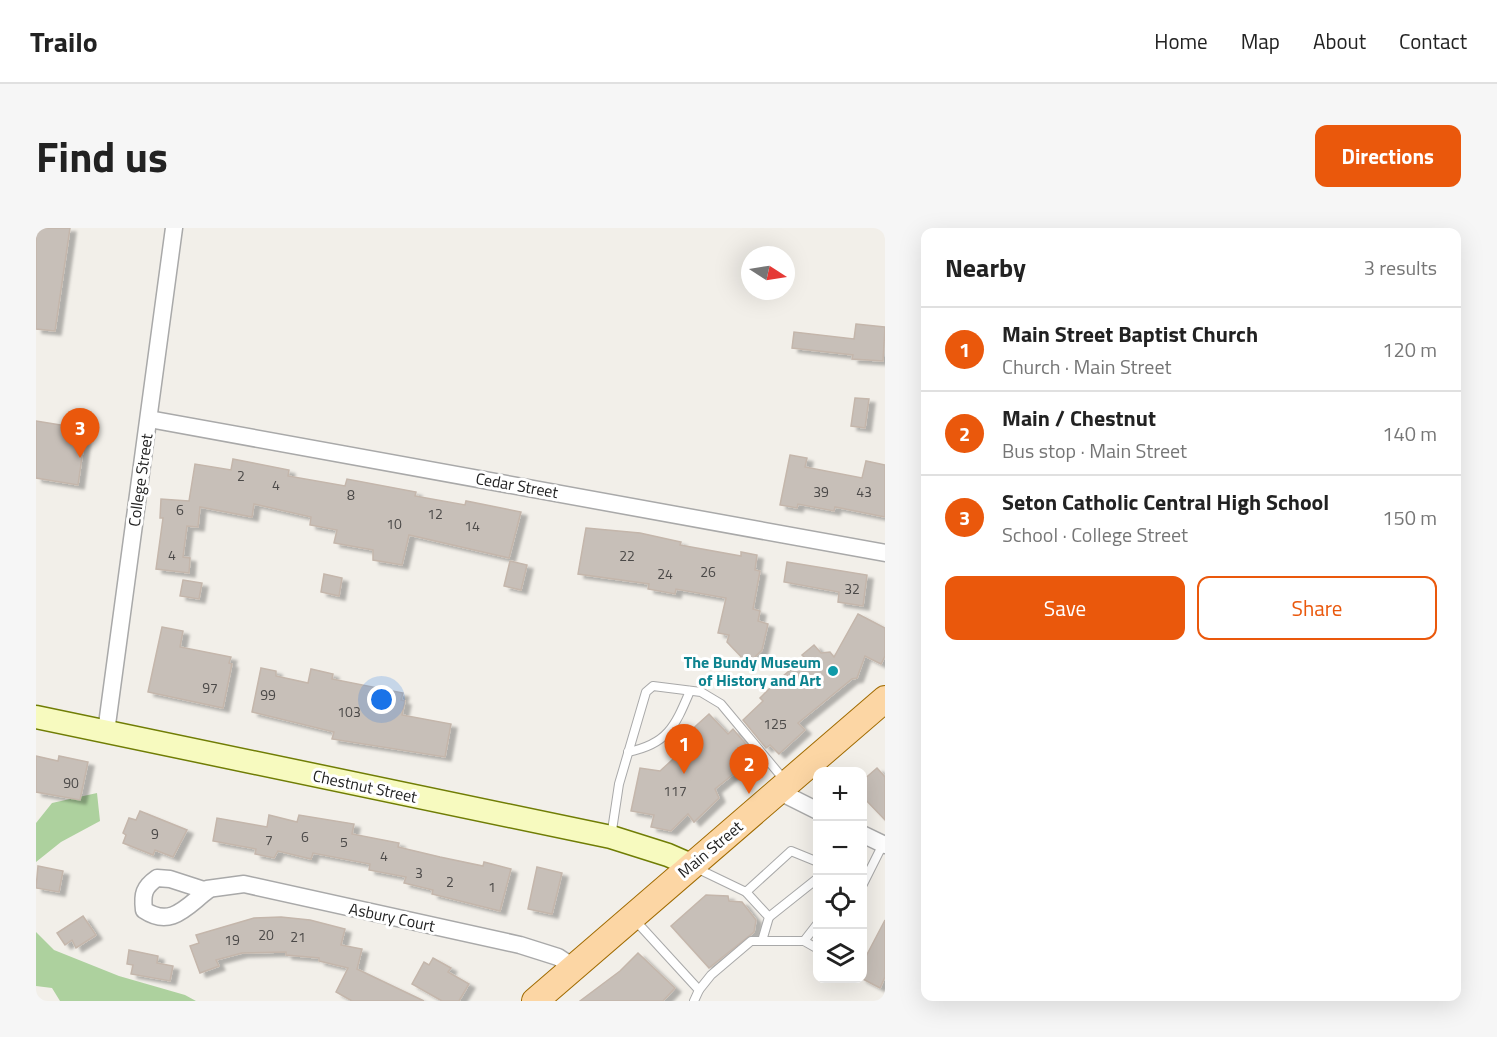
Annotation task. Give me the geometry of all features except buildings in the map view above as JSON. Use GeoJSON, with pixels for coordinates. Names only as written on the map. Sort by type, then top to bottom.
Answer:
{"type":"FeatureCollection","features":[{"type":"Feature","properties":{"kind":"main road","name":"Main Street"},"geometry":{"type":"LineString","coordinates":[[535,1001],[885,699]]}},
{"type":"Feature","properties":{"kind":"street","name":"College Street"},"geometry":{"type":"LineString","coordinates":[[106,732],[174,228]]}},
{"type":"Feature","properties":{"kind":"street","name":"Cedar Street"},"geometry":{"type":"LineString","coordinates":[[148,418],[885,553]]}},
{"type":"Feature","properties":{"kind":"street","name":"Chestnut Street"},"geometry":{"type":"LineString","coordinates":[[36,717],[610,837],[669,855],[691,865]]}},
{"type":"Feature","properties":{"kind":"street"},"geometry":{"type":"LineString","coordinates":[[783,787],[813,808]]}},
{"type":"Feature","properties":{"kind":"street"},"geometry":{"type":"LineString","coordinates":[[867,836],[884,844]]}},
{"type":"Feature","properties":{"kind":"street","name":"Asbury Court"},"geometry":{"type":"LineString","coordinates":[[207,889],[244,884],[520,945],[558,957],[573,967]]}},
{"type":"Feature","properties":{"kind":"lane"},"geometry":{"type":"LineString","coordinates":[[610,837],[617,794],[628,752],[646,692],[652,686],[701,692],[721,704],[783,787]]}},
{"type":"Feature","properties":{"kind":"lane"},"geometry":{"type":"LineString","coordinates":[[628,752],[646,748],[669,734],[690,691]]}},
{"type":"Feature","properties":{"kind":"lane"},"geometry":{"type":"LineString","coordinates":[[867,875],[884,844]]}},
{"type":"Feature","properties":{"kind":"lane"},"geometry":{"type":"LineString","coordinates":[[746,892],[791,851],[813,860]]}},
{"type":"Feature","properties":{"kind":"lane"},"geometry":{"type":"LineString","coordinates":[[691,865],[746,892],[770,917]]}},
{"type":"Feature","properties":{"kind":"lane"},"geometry":{"type":"LineString","coordinates":[[762,941],[770,917],[813,882]]}},
{"type":"Feature","properties":{"kind":"lane"},"geometry":{"type":"LineString","coordinates":[[632,916],[699,990]]}},
{"type":"Feature","properties":{"kind":"lane"},"geometry":{"type":"LineString","coordinates":[[804,941],[813,929]]}},
{"type":"Feature","properties":{"kind":"lane"},"geometry":{"type":"LineString","coordinates":[[694,1001],[699,990],[711,975],[751,941],[804,941],[813,946]]}},
{"type":"Feature","properties":{"kind":"green space"},"geometry":{"type":"Polygon","coordinates":[[[97,793],[100,821],[61,842],[36,862],[36,823],[52,803],[97,793]]]}},
{"type":"Feature","properties":{"kind":"green space"},"geometry":{"type":"Polygon","coordinates":[[[36,932],[54,950],[119,976],[185,995],[196,1001],[60,1001],[52,988],[36,986],[36,932]]]}},
{"type":"Feature","properties":{"kind":"place","name":"Seton Catholic Central High School"},"geometry":{"type":"Point","coordinates":[80,458]}},
{"type":"Feature","properties":{"kind":"place","name":"The Bundy Museum of History and Art"},"geometry":{"type":"Point","coordinates":[833,671]}},
{"type":"Feature","properties":{"kind":"place","name":"Main Street Baptist Church"},"geometry":{"type":"Point","coordinates":[684,774]}},
{"type":"Feature","properties":{"kind":"place","name":"Main / Chestnut"},"geometry":{"type":"Point","coordinates":[749,794]}}]}
